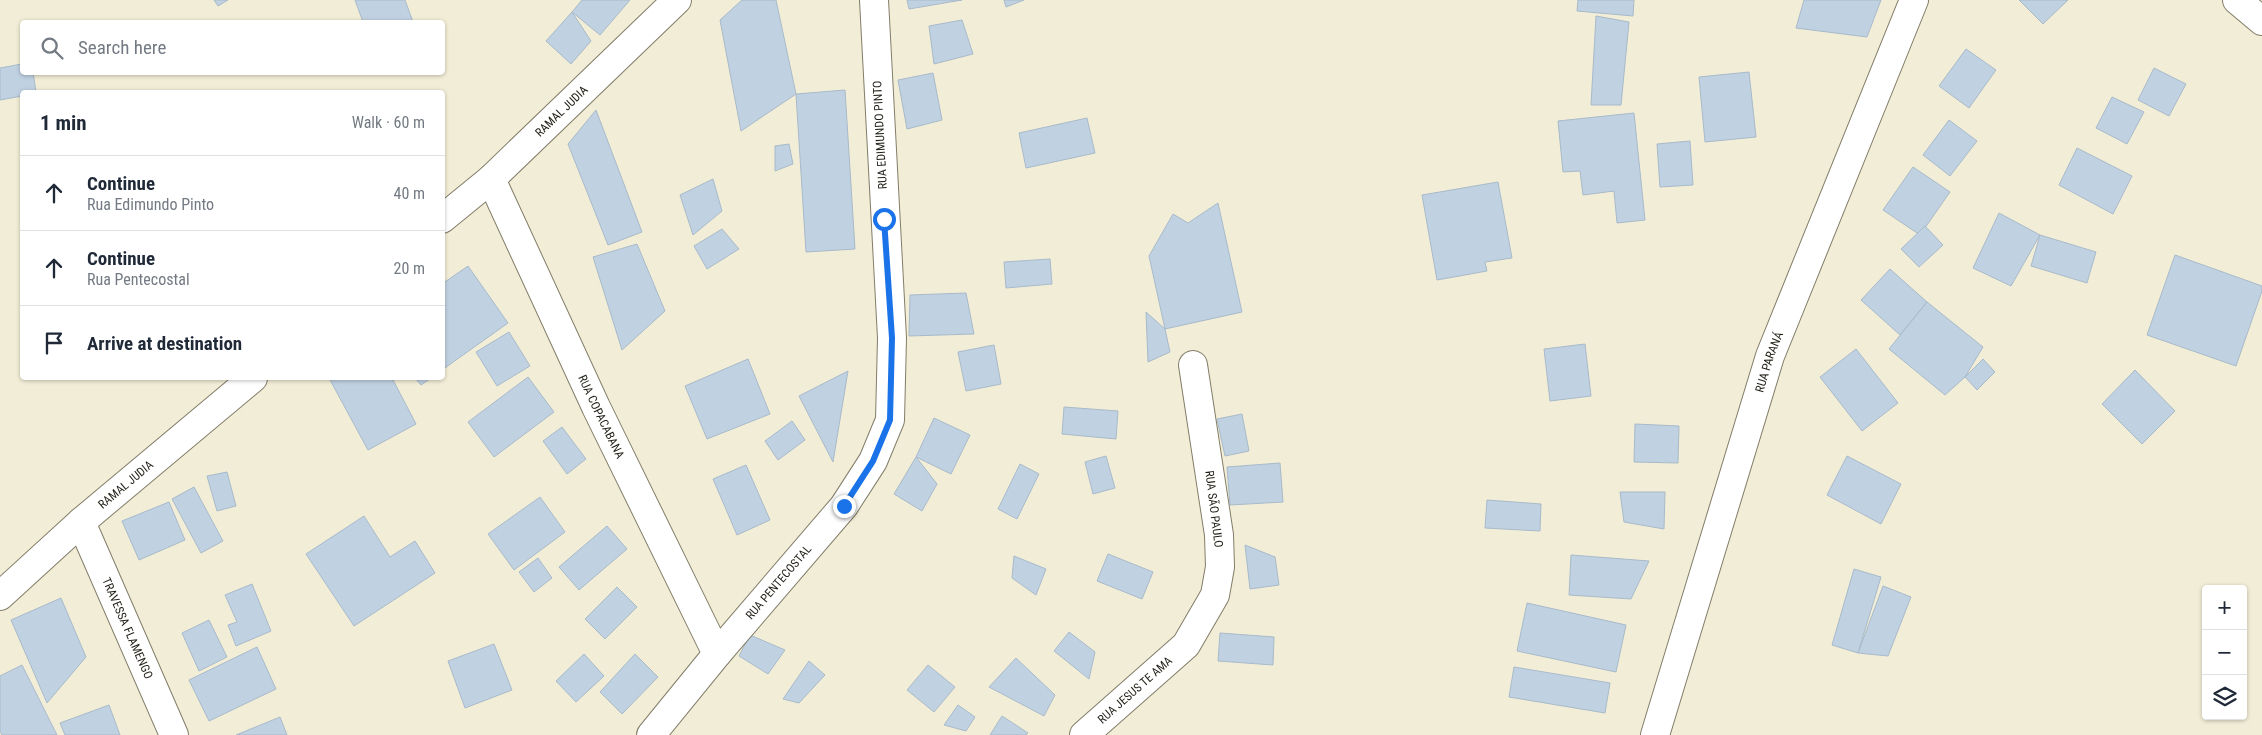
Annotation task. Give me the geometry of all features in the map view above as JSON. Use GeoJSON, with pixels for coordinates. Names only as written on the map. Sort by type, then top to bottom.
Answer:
{"type":"FeatureCollection","features":[{"type":"Feature","properties":{"kind":"street","name":"RAMAL JUDIA"},"geometry":{"type":"LineString","coordinates":[[445,217],[491,179],[677,0]]}},
{"type":"Feature","properties":{"kind":"street","name":"RUA EDIMUNDO PINTO"},"geometry":{"type":"LineString","coordinates":[[874,0],[884,219],[892,338],[890,420]]}},
{"type":"Feature","properties":{"kind":"street","name":"RUA PARANÁ"},"geometry":{"type":"LineString","coordinates":[[1654,735],[1770,356],[1914,0]]}},
{"type":"Feature","properties":{"kind":"street"},"geometry":{"type":"LineString","coordinates":[[2237,0],[2262,21]]}},
{"type":"Feature","properties":{"kind":"street","name":"RUA COPACABANA"},"geometry":{"type":"LineString","coordinates":[[491,179],[596,407],[717,654]]}},
{"type":"Feature","properties":{"kind":"street","name":"RUA SÃO PAULO"},"geometry":{"type":"LineString","coordinates":[[1186,646],[1215,595],[1220,567],[1219,535],[1193,365]]}},
{"type":"Feature","properties":{"kind":"street","name":"RAMAL JUDIA"},"geometry":{"type":"LineString","coordinates":[[0,596],[81,522],[251,380]]}},
{"type":"Feature","properties":{"kind":"street","name":"RUA PENTECOSTAL"},"geometry":{"type":"LineString","coordinates":[[652,735],[717,654],[844,506],[873,461],[890,420]]}},
{"type":"Feature","properties":{"kind":"street","name":"TRAVESSA FLAMENGO"},"geometry":{"type":"LineString","coordinates":[[81,522],[174,735]]}},
{"type":"Feature","properties":{"kind":"street","name":"RUA JESUS TE AMA"},"geometry":{"type":"LineString","coordinates":[[1084,735],[1186,646]]}},
{"type":"Feature","properties":{"kind":"building"},"geometry":{"type":"Polygon","coordinates":[[[214,0],[228,0],[218,6],[214,0]]]}},
{"type":"Feature","properties":{"kind":"building"},"geometry":{"type":"Polygon","coordinates":[[[355,0],[405,0],[412,20],[362,20],[355,0]]]}},
{"type":"Feature","properties":{"kind":"building"},"geometry":{"type":"Polygon","coordinates":[[[582,0],[630,0],[600,35],[572,12],[582,0]]]}},
{"type":"Feature","properties":{"kind":"building"},"geometry":{"type":"Polygon","coordinates":[[[742,0],[776,0],[796,94],[741,131],[720,20],[742,0]]]}},
{"type":"Feature","properties":{"kind":"building"},"geometry":{"type":"Polygon","coordinates":[[[907,0],[962,0],[909,9],[907,0]]]}},
{"type":"Feature","properties":{"kind":"building"},"geometry":{"type":"Polygon","coordinates":[[[1004,0],[1024,0],[1006,7],[1004,0]]]}},
{"type":"Feature","properties":{"kind":"building"},"geometry":{"type":"Polygon","coordinates":[[[1578,0],[1634,0],[1633,16],[1577,11],[1578,0]]]}},
{"type":"Feature","properties":{"kind":"building"},"geometry":{"type":"Polygon","coordinates":[[[1804,0],[1881,0],[1867,37],[1796,28],[1804,0]]]}},
{"type":"Feature","properties":{"kind":"building"},"geometry":{"type":"Polygon","coordinates":[[[2019,0],[2068,0],[2043,24],[2019,0]]]}},
{"type":"Feature","properties":{"kind":"building"},"geometry":{"type":"Polygon","coordinates":[[[572,12],[591,41],[571,64],[546,41],[572,12]]]}},
{"type":"Feature","properties":{"kind":"building"},"geometry":{"type":"Polygon","coordinates":[[[1596,16],[1629,22],[1621,105],[1591,105],[1596,16]]]}},
{"type":"Feature","properties":{"kind":"building"},"geometry":{"type":"Polygon","coordinates":[[[962,20],[973,54],[934,64],[929,26],[962,20]]]}},
{"type":"Feature","properties":{"kind":"building"},"geometry":{"type":"Polygon","coordinates":[[[1966,49],[1996,70],[1969,108],[1939,86],[1966,49]]]}},
{"type":"Feature","properties":{"kind":"building"},"geometry":{"type":"Polygon","coordinates":[[[20,64],[20,75],[33,75],[36,90],[20,90],[20,96],[0,100],[0,68],[20,64]]]}},
{"type":"Feature","properties":{"kind":"building"},"geometry":{"type":"Polygon","coordinates":[[[2154,68],[2186,84],[2169,116],[2138,100],[2154,68]]]}},
{"type":"Feature","properties":{"kind":"building"},"geometry":{"type":"Polygon","coordinates":[[[1749,72],[1756,137],[1705,142],[1699,77],[1749,72]]]}},
{"type":"Feature","properties":{"kind":"building"},"geometry":{"type":"Polygon","coordinates":[[[933,73],[942,120],[907,129],[898,80],[933,73]]]}},
{"type":"Feature","properties":{"kind":"building"},"geometry":{"type":"Polygon","coordinates":[[[845,90],[855,249],[806,252],[796,94],[845,90]]]}},
{"type":"Feature","properties":{"kind":"building"},"geometry":{"type":"Polygon","coordinates":[[[2112,97],[2144,112],[2127,144],[2096,128],[2112,97]]]}},
{"type":"Feature","properties":{"kind":"building"},"geometry":{"type":"Polygon","coordinates":[[[596,110],[642,232],[608,245],[568,144],[596,110]]]}},
{"type":"Feature","properties":{"kind":"building"},"geometry":{"type":"Polygon","coordinates":[[[1634,113],[1645,220],[1617,223],[1614,191],[1583,195],[1580,171],[1563,172],[1558,121],[1634,113]]]}},
{"type":"Feature","properties":{"kind":"building"},"geometry":{"type":"Polygon","coordinates":[[[1087,118],[1095,153],[1026,168],[1019,133],[1087,118]]]}},
{"type":"Feature","properties":{"kind":"building"},"geometry":{"type":"Polygon","coordinates":[[[1949,120],[1977,141],[1950,176],[1923,155],[1949,120]]]}},
{"type":"Feature","properties":{"kind":"building"},"geometry":{"type":"Polygon","coordinates":[[[1690,141],[1693,185],[1660,187],[1657,144],[1690,141]]]}},
{"type":"Feature","properties":{"kind":"building"},"geometry":{"type":"Polygon","coordinates":[[[789,144],[793,164],[775,171],[775,146],[789,144]]]}},
{"type":"Feature","properties":{"kind":"building"},"geometry":{"type":"Polygon","coordinates":[[[2077,148],[2132,176],[2113,214],[2059,185],[2077,148]]]}},
{"type":"Feature","properties":{"kind":"building"},"geometry":{"type":"Polygon","coordinates":[[[1913,167],[1950,192],[1920,235],[1883,210],[1913,167]]]}},
{"type":"Feature","properties":{"kind":"building"},"geometry":{"type":"Polygon","coordinates":[[[713,179],[722,211],[693,235],[680,195],[713,179]]]}},
{"type":"Feature","properties":{"kind":"building"},"geometry":{"type":"Polygon","coordinates":[[[1498,182],[1512,258],[1485,262],[1487,271],[1437,280],[1422,195],[1498,182]]]}},
{"type":"Feature","properties":{"kind":"building"},"geometry":{"type":"Polygon","coordinates":[[[1218,203],[1242,312],[1165,329],[1149,256],[1173,214],[1188,223],[1218,203]]]}},
{"type":"Feature","properties":{"kind":"building"},"geometry":{"type":"Polygon","coordinates":[[[1999,213],[2040,235],[2011,286],[1973,268],[1999,213]]]}},
{"type":"Feature","properties":{"kind":"building"},"geometry":{"type":"Polygon","coordinates":[[[1925,226],[1943,245],[1919,267],[1901,249],[1925,226]]]}},
{"type":"Feature","properties":{"kind":"building"},"geometry":{"type":"Polygon","coordinates":[[[722,229],[739,249],[707,269],[694,246],[722,229]]]}},
{"type":"Feature","properties":{"kind":"building"},"geometry":{"type":"Polygon","coordinates":[[[2040,235],[2096,252],[2087,283],[2031,266],[2040,235]]]}},
{"type":"Feature","properties":{"kind":"building"},"geometry":{"type":"Polygon","coordinates":[[[637,244],[665,311],[622,350],[593,257],[637,244]]]}},
{"type":"Feature","properties":{"kind":"building"},"geometry":{"type":"Polygon","coordinates":[[[2175,255],[2262,286],[2262,291],[2236,366],[2147,335],[2175,255]]]}},
{"type":"Feature","properties":{"kind":"building"},"geometry":{"type":"Polygon","coordinates":[[[1050,259],[1052,284],[1006,288],[1004,262],[1050,259]]]}},
{"type":"Feature","properties":{"kind":"building"},"geometry":{"type":"Polygon","coordinates":[[[468,266],[508,323],[445,368],[445,282],[468,266]]]}},
{"type":"Feature","properties":{"kind":"building"},"geometry":{"type":"Polygon","coordinates":[[[1890,269],[1927,302],[1900,335],[1861,300],[1890,269]]]}},
{"type":"Feature","properties":{"kind":"building"},"geometry":{"type":"Polygon","coordinates":[[[966,293],[974,334],[909,336],[910,295],[966,293]]]}},
{"type":"Feature","properties":{"kind":"building"},"geometry":{"type":"Polygon","coordinates":[[[1927,302],[1983,347],[1965,377],[1945,395],[1889,349],[1927,302]]]}},
{"type":"Feature","properties":{"kind":"building"},"geometry":{"type":"Polygon","coordinates":[[[1146,312],[1165,329],[1170,352],[1148,362],[1146,312]]]}},
{"type":"Feature","properties":{"kind":"building"},"geometry":{"type":"Polygon","coordinates":[[[509,332],[530,366],[497,386],[476,352],[509,332]]]}},
{"type":"Feature","properties":{"kind":"building"},"geometry":{"type":"Polygon","coordinates":[[[1585,344],[1591,396],[1550,401],[1544,349],[1585,344]]]}},
{"type":"Feature","properties":{"kind":"building"},"geometry":{"type":"Polygon","coordinates":[[[994,345],[1001,384],[966,391],[958,352],[994,345]]]}},
{"type":"Feature","properties":{"kind":"building"},"geometry":{"type":"Polygon","coordinates":[[[1856,349],[1898,403],[1862,431],[1820,377],[1856,349]]]}},
{"type":"Feature","properties":{"kind":"building"},"geometry":{"type":"Polygon","coordinates":[[[748,359],[770,414],[707,439],[685,386],[748,359]]]}},
{"type":"Feature","properties":{"kind":"building"},"geometry":{"type":"Polygon","coordinates":[[[1983,359],[1995,372],[1977,390],[1965,377],[1983,359]]]}},
{"type":"Feature","properties":{"kind":"building"},"geometry":{"type":"Polygon","coordinates":[[[2135,370],[2175,411],[2142,444],[2102,404],[2135,370]]]}},
{"type":"Feature","properties":{"kind":"building"},"geometry":{"type":"Polygon","coordinates":[[[848,371],[833,462],[799,396],[848,371]]]}},
{"type":"Feature","properties":{"kind":"building"},"geometry":{"type":"Polygon","coordinates":[[[528,377],[554,412],[494,457],[468,422],[528,377]]]}},
{"type":"Feature","properties":{"kind":"building"},"geometry":{"type":"Polygon","coordinates":[[[330,380],[393,380],[416,424],[368,450],[330,380]]]}},
{"type":"Feature","properties":{"kind":"building"},"geometry":{"type":"Polygon","coordinates":[[[417,380],[428,380],[421,385],[417,380]]]}},
{"type":"Feature","properties":{"kind":"building"},"geometry":{"type":"Polygon","coordinates":[[[1064,407],[1118,411],[1116,439],[1062,434],[1064,407]]]}},
{"type":"Feature","properties":{"kind":"building"},"geometry":{"type":"Polygon","coordinates":[[[1242,414],[1249,451],[1225,456],[1217,419],[1242,414]]]}},
{"type":"Feature","properties":{"kind":"building"},"geometry":{"type":"Polygon","coordinates":[[[934,418],[970,435],[951,474],[916,457],[934,418]]]}},
{"type":"Feature","properties":{"kind":"building"},"geometry":{"type":"Polygon","coordinates":[[[792,421],[805,440],[778,460],[765,441],[792,421]]]}},
{"type":"Feature","properties":{"kind":"building"},"geometry":{"type":"Polygon","coordinates":[[[1635,424],[1679,426],[1678,463],[1634,462],[1635,424]]]}},
{"type":"Feature","properties":{"kind":"building"},"geometry":{"type":"Polygon","coordinates":[[[562,427],[586,459],[567,474],[543,441],[562,427]]]}},
{"type":"Feature","properties":{"kind":"building"},"geometry":{"type":"Polygon","coordinates":[[[1106,456],[1115,488],[1093,494],[1085,462],[1106,456]]]}},
{"type":"Feature","properties":{"kind":"building"},"geometry":{"type":"Polygon","coordinates":[[[1847,456],[1901,484],[1881,524],[1827,495],[1847,456]]]}},
{"type":"Feature","properties":{"kind":"building"},"geometry":{"type":"Polygon","coordinates":[[[916,457],[937,484],[922,511],[894,494],[916,457]]]}},
{"type":"Feature","properties":{"kind":"building"},"geometry":{"type":"Polygon","coordinates":[[[1280,463],[1283,502],[1230,505],[1227,467],[1280,463]]]}},
{"type":"Feature","properties":{"kind":"building"},"geometry":{"type":"Polygon","coordinates":[[[1020,464],[1039,474],[1017,519],[998,509],[1020,464]]]}},
{"type":"Feature","properties":{"kind":"building"},"geometry":{"type":"Polygon","coordinates":[[[746,465],[770,520],[737,535],[713,479],[746,465]]]}},
{"type":"Feature","properties":{"kind":"building"},"geometry":{"type":"Polygon","coordinates":[[[227,472],[236,506],[217,511],[207,476],[227,472]]]}},
{"type":"Feature","properties":{"kind":"building"},"geometry":{"type":"Polygon","coordinates":[[[194,487],[223,541],[201,553],[172,499],[194,487]]]}},
{"type":"Feature","properties":{"kind":"building"},"geometry":{"type":"Polygon","coordinates":[[[1620,492],[1665,492],[1664,529],[1624,522],[1620,492]]]}},
{"type":"Feature","properties":{"kind":"building"},"geometry":{"type":"Polygon","coordinates":[[[540,497],[565,532],[514,570],[488,534],[540,497]]]}},
{"type":"Feature","properties":{"kind":"building"},"geometry":{"type":"Polygon","coordinates":[[[1487,500],[1541,504],[1540,531],[1485,528],[1487,500]]]}},
{"type":"Feature","properties":{"kind":"building"},"geometry":{"type":"Polygon","coordinates":[[[169,502],[185,540],[139,560],[122,521],[169,502]]]}},
{"type":"Feature","properties":{"kind":"building"},"geometry":{"type":"Polygon","coordinates":[[[364,516],[390,557],[415,541],[435,573],[354,626],[306,554],[364,516]]]}},
{"type":"Feature","properties":{"kind":"building"},"geometry":{"type":"Polygon","coordinates":[[[607,526],[627,549],[579,590],[559,567],[607,526]]]}},
{"type":"Feature","properties":{"kind":"building"},"geometry":{"type":"Polygon","coordinates":[[[1245,545],[1275,557],[1279,585],[1250,589],[1245,545]]]}},
{"type":"Feature","properties":{"kind":"building"},"geometry":{"type":"Polygon","coordinates":[[[1108,554],[1153,572],[1142,599],[1097,581],[1108,554]]]}},
{"type":"Feature","properties":{"kind":"building"},"geometry":{"type":"Polygon","coordinates":[[[1571,555],[1649,561],[1631,599],[1569,595],[1571,555]]]}},
{"type":"Feature","properties":{"kind":"building"},"geometry":{"type":"Polygon","coordinates":[[[1014,556],[1046,569],[1036,595],[1012,578],[1014,556]]]}},
{"type":"Feature","properties":{"kind":"building"},"geometry":{"type":"Polygon","coordinates":[[[538,558],[552,578],[534,592],[519,572],[538,558]]]}},
{"type":"Feature","properties":{"kind":"building"},"geometry":{"type":"Polygon","coordinates":[[[1854,569],[1881,577],[1858,653],[1832,645],[1854,569]]]}},
{"type":"Feature","properties":{"kind":"building"},"geometry":{"type":"Polygon","coordinates":[[[252,584],[271,631],[236,646],[228,625],[237,622],[225,595],[252,584]]]}},
{"type":"Feature","properties":{"kind":"building"},"geometry":{"type":"Polygon","coordinates":[[[1883,586],[1911,597],[1888,656],[1858,653],[1883,586]]]}},
{"type":"Feature","properties":{"kind":"building"},"geometry":{"type":"Polygon","coordinates":[[[617,587],[637,607],[605,639],[585,619],[617,587]]]}},
{"type":"Feature","properties":{"kind":"building"},"geometry":{"type":"Polygon","coordinates":[[[61,598],[86,657],[47,703],[11,620],[61,598]]]}},
{"type":"Feature","properties":{"kind":"building"},"geometry":{"type":"Polygon","coordinates":[[[1527,603],[1626,625],[1616,672],[1517,651],[1527,603]]]}},
{"type":"Feature","properties":{"kind":"building"},"geometry":{"type":"Polygon","coordinates":[[[209,620],[227,657],[199,671],[182,633],[209,620]]]}},
{"type":"Feature","properties":{"kind":"building"},"geometry":{"type":"Polygon","coordinates":[[[1069,632],[1095,652],[1089,679],[1054,651],[1069,632]]]}},
{"type":"Feature","properties":{"kind":"building"},"geometry":{"type":"Polygon","coordinates":[[[1220,633],[1274,637],[1273,665],[1218,661],[1220,633]]]}},
{"type":"Feature","properties":{"kind":"building"},"geometry":{"type":"Polygon","coordinates":[[[750,635],[785,650],[768,674],[739,656],[750,635]]]}},
{"type":"Feature","properties":{"kind":"building"},"geometry":{"type":"Polygon","coordinates":[[[494,644],[512,690],[465,708],[448,661],[494,644]]]}},
{"type":"Feature","properties":{"kind":"building"},"geometry":{"type":"Polygon","coordinates":[[[257,647],[276,689],[209,721],[189,680],[257,647]]]}},
{"type":"Feature","properties":{"kind":"building"},"geometry":{"type":"Polygon","coordinates":[[[584,654],[604,676],[576,702],[556,681],[584,654]]]}},
{"type":"Feature","properties":{"kind":"building"},"geometry":{"type":"Polygon","coordinates":[[[635,654],[658,677],[622,714],[600,692],[635,654]]]}},
{"type":"Feature","properties":{"kind":"building"},"geometry":{"type":"Polygon","coordinates":[[[1016,658],[1055,695],[1044,716],[989,687],[1016,658]]]}},
{"type":"Feature","properties":{"kind":"building"},"geometry":{"type":"Polygon","coordinates":[[[809,661],[825,675],[799,703],[783,699],[809,661]]]}},
{"type":"Feature","properties":{"kind":"building"},"geometry":{"type":"Polygon","coordinates":[[[22,665],[57,735],[2,735],[0,731],[0,676],[22,665]]]}},
{"type":"Feature","properties":{"kind":"building"},"geometry":{"type":"Polygon","coordinates":[[[928,665],[955,687],[934,712],[907,690],[928,665]]]}},
{"type":"Feature","properties":{"kind":"building"},"geometry":{"type":"Polygon","coordinates":[[[1514,667],[1610,683],[1605,713],[1509,697],[1514,667]]]}},
{"type":"Feature","properties":{"kind":"building"},"geometry":{"type":"Polygon","coordinates":[[[109,705],[120,735],[65,735],[60,723],[109,705]]]}},
{"type":"Feature","properties":{"kind":"building"},"geometry":{"type":"Polygon","coordinates":[[[958,705],[975,717],[966,731],[944,725],[958,705]]]}},
{"type":"Feature","properties":{"kind":"building"},"geometry":{"type":"Polygon","coordinates":[[[1002,716],[1028,733],[1026,735],[990,735],[1002,716]]]}},
{"type":"Feature","properties":{"kind":"building"},"geometry":{"type":"Polygon","coordinates":[[[280,717],[287,735],[236,735],[280,717]]]}},
{"type":"Feature","properties":{"kind":"route"},"geometry":{"type":"LineString","coordinates":[[844,506],[873,461],[890,420],[892,338],[884,219]]}}]}
